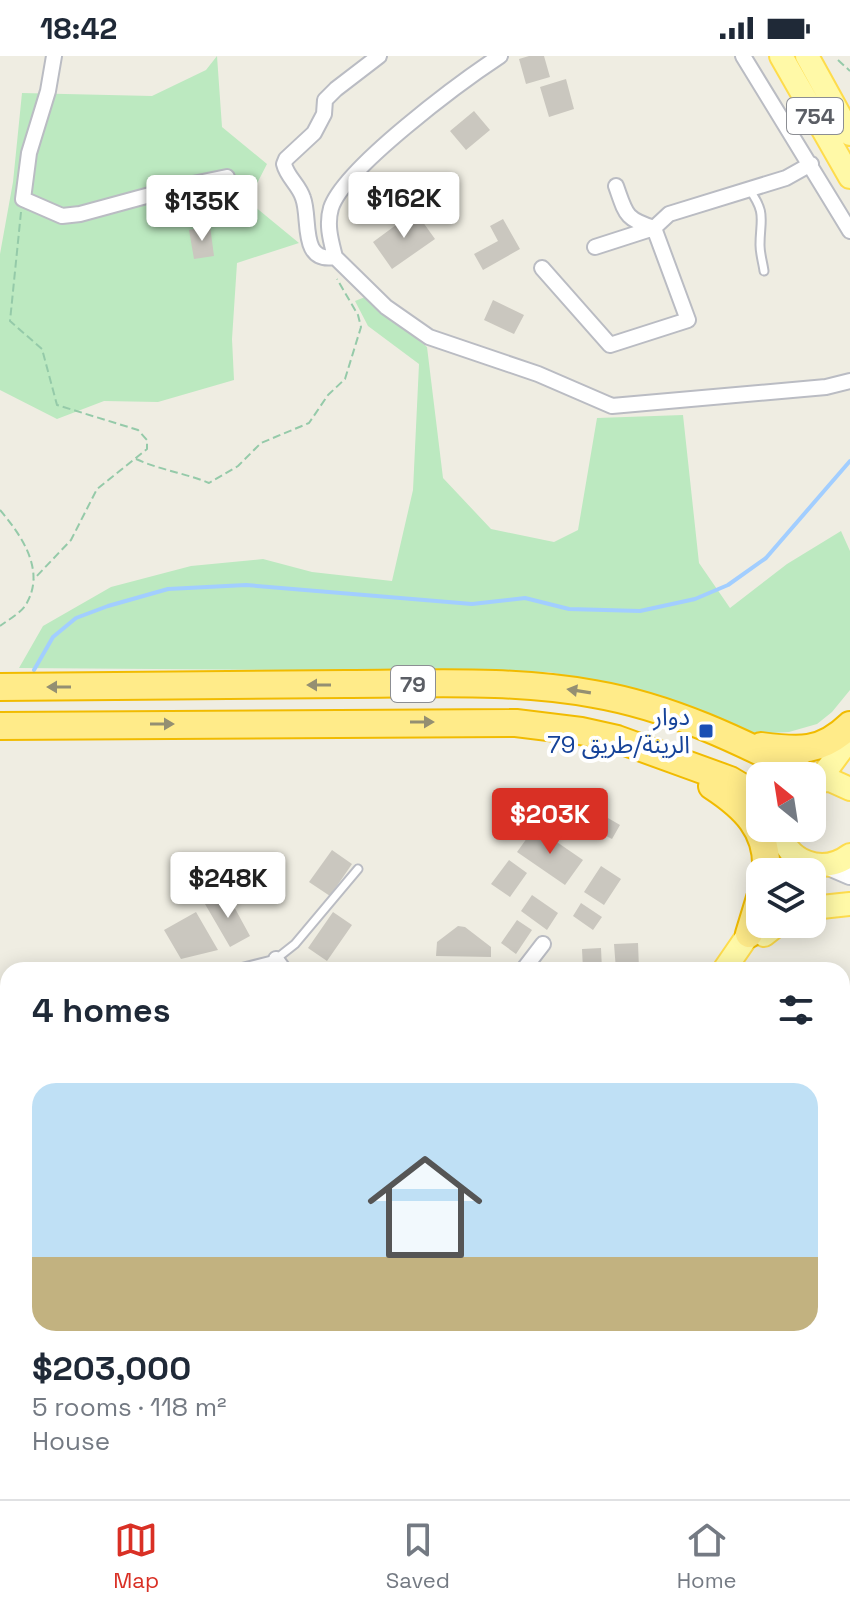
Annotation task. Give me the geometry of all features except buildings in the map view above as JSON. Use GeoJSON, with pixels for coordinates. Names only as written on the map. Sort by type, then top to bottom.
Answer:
{"type":"FeatureCollection","features":[{"type":"Feature","properties":{"kind":"highway","name":"79"},"geometry":{"type":"LineString","coordinates":[[0,687],[519,684],[597,694],[670,715],[746,744],[781,762]]}},
{"type":"Feature","properties":{"kind":"highway","name":"79"},"geometry":{"type":"LineString","coordinates":[[0,726],[516,723],[617,739],[730,780],[746,790]]}},
{"type":"Feature","properties":{"kind":"highway"},"geometry":{"type":"LineString","coordinates":[[746,744],[788,750],[806,749],[825,745],[850,725]]}},
{"type":"Feature","properties":{"kind":"highway"},"geometry":{"type":"LineString","coordinates":[[668,758],[731,798],[752,818],[764,843],[765,858]]}},
{"type":"Feature","properties":{"kind":"main road","name":"754"},"geometry":{"type":"LineString","coordinates":[[781,56],[850,177]]}},
{"type":"Feature","properties":{"kind":"main road","name":"754"},"geometry":{"type":"LineString","coordinates":[[807,56],[850,134]]}},
{"type":"Feature","properties":{"kind":"main road"},"geometry":{"type":"LineString","coordinates":[[826,765],[850,738]]}},
{"type":"Feature","properties":{"kind":"main road"},"geometry":{"type":"LineString","coordinates":[[826,780],[839,782],[850,789]]}},
{"type":"Feature","properties":{"kind":"main road"},"geometry":{"type":"LineString","coordinates":[[786,842],[797,858],[829,870],[850,855]]}},
{"type":"Feature","properties":{"kind":"main road"},"geometry":{"type":"LineString","coordinates":[[826,907],[850,904]]}},
{"type":"Feature","properties":{"kind":"main road"},"geometry":{"type":"LineString","coordinates":[[733,962],[755,938]]}},
{"type":"Feature","properties":{"kind":"street"},"geometry":{"type":"LineString","coordinates":[[54,56],[48,91],[29,153],[23,199],[62,216],[107,208],[227,177]]}},
{"type":"Feature","properties":{"kind":"street"},"geometry":{"type":"LineString","coordinates":[[332,257],[321,257],[309,243],[303,196],[284,164],[314,133],[324,114],[325,100],[379,56]]}},
{"type":"Feature","properties":{"kind":"street"},"geometry":{"type":"LineString","coordinates":[[500,56],[460,82],[363,164],[340,189],[331,209],[329,230],[332,257],[386,307],[429,337],[538,374],[612,406],[826,387],[850,381]]}},
{"type":"Feature","properties":{"kind":"street"},"geometry":{"type":"LineString","coordinates":[[743,56],[850,231]]}},
{"type":"Feature","properties":{"kind":"street"},"geometry":{"type":"LineString","coordinates":[[595,247],[654,228],[669,214],[786,178],[811,164]]}},
{"type":"Feature","properties":{"kind":"street"},"geometry":{"type":"LineString","coordinates":[[616,186],[625,210],[634,222],[654,228]]}},
{"type":"Feature","properties":{"kind":"street"},"geometry":{"type":"LineString","coordinates":[[542,268],[610,345],[688,320],[654,228]]}},
{"type":"Feature","properties":{"kind":"street"},"geometry":{"type":"LineString","coordinates":[[529,962],[543,944]]}},
{"type":"Feature","properties":{"kind":"lane"},"geometry":{"type":"LineString","coordinates":[[749,189],[758,200],[763,219],[760,245],[764,271]]}},
{"type":"Feature","properties":{"kind":"lane"},"geometry":{"type":"LineString","coordinates":[[282,962],[358,869]]}},
{"type":"Feature","properties":{"kind":"path"},"geometry":{"type":"LineString","coordinates":[[838,60],[850,71]]}},
{"type":"Feature","properties":{"kind":"path"},"geometry":{"type":"LineString","coordinates":[[0,626],[23,609],[34,579],[71,540],[97,489],[147,449],[147,440],[138,430],[57,405],[42,349],[10,321],[23,199]]}},
{"type":"Feature","properties":{"kind":"path"},"geometry":{"type":"LineString","coordinates":[[135,459],[209,483],[238,466],[261,443],[309,423],[328,395],[345,379],[361,327],[332,257]]}},
{"type":"Feature","properties":{"kind":"path"},"geometry":{"type":"LineString","coordinates":[[0,510],[28,549],[34,579]]}},
{"type":"Feature","properties":{"kind":"green space"},"geometry":{"type":"Polygon","coordinates":[[[217,56],[222,127],[267,164],[248,201],[299,243],[237,263],[232,339],[234,380],[158,402],[104,401],[57,419],[0,390],[0,254],[13,182],[22,93],[152,96],[206,70],[217,56]]]}},
{"type":"Feature","properties":{"kind":"green space"},"geometry":{"type":"Polygon","coordinates":[[[365,297],[427,347],[443,478],[491,529],[554,542],[578,530],[597,418],[683,415],[699,563],[730,608],[787,564],[841,531],[850,551],[850,690],[832,712],[817,724],[789,732],[752,734],[613,685],[549,672],[19,668],[43,626],[111,587],[191,566],[263,559],[312,572],[392,581],[413,490],[419,364],[368,326],[355,301],[365,297]]]}},
{"type":"Feature","properties":{"kind":"waterway"},"geometry":{"type":"LineString","coordinates":[[34,670],[53,637],[76,618],[168,589],[246,585],[472,604],[525,598],[569,609],[640,611],[695,599],[728,585],[766,558],[850,461]]}},
{"type":"Feature","properties":{"kind":"place","name":"دوار الرينة/طريق 79"},"geometry":{"type":"Point","coordinates":[706,731]}}]}
